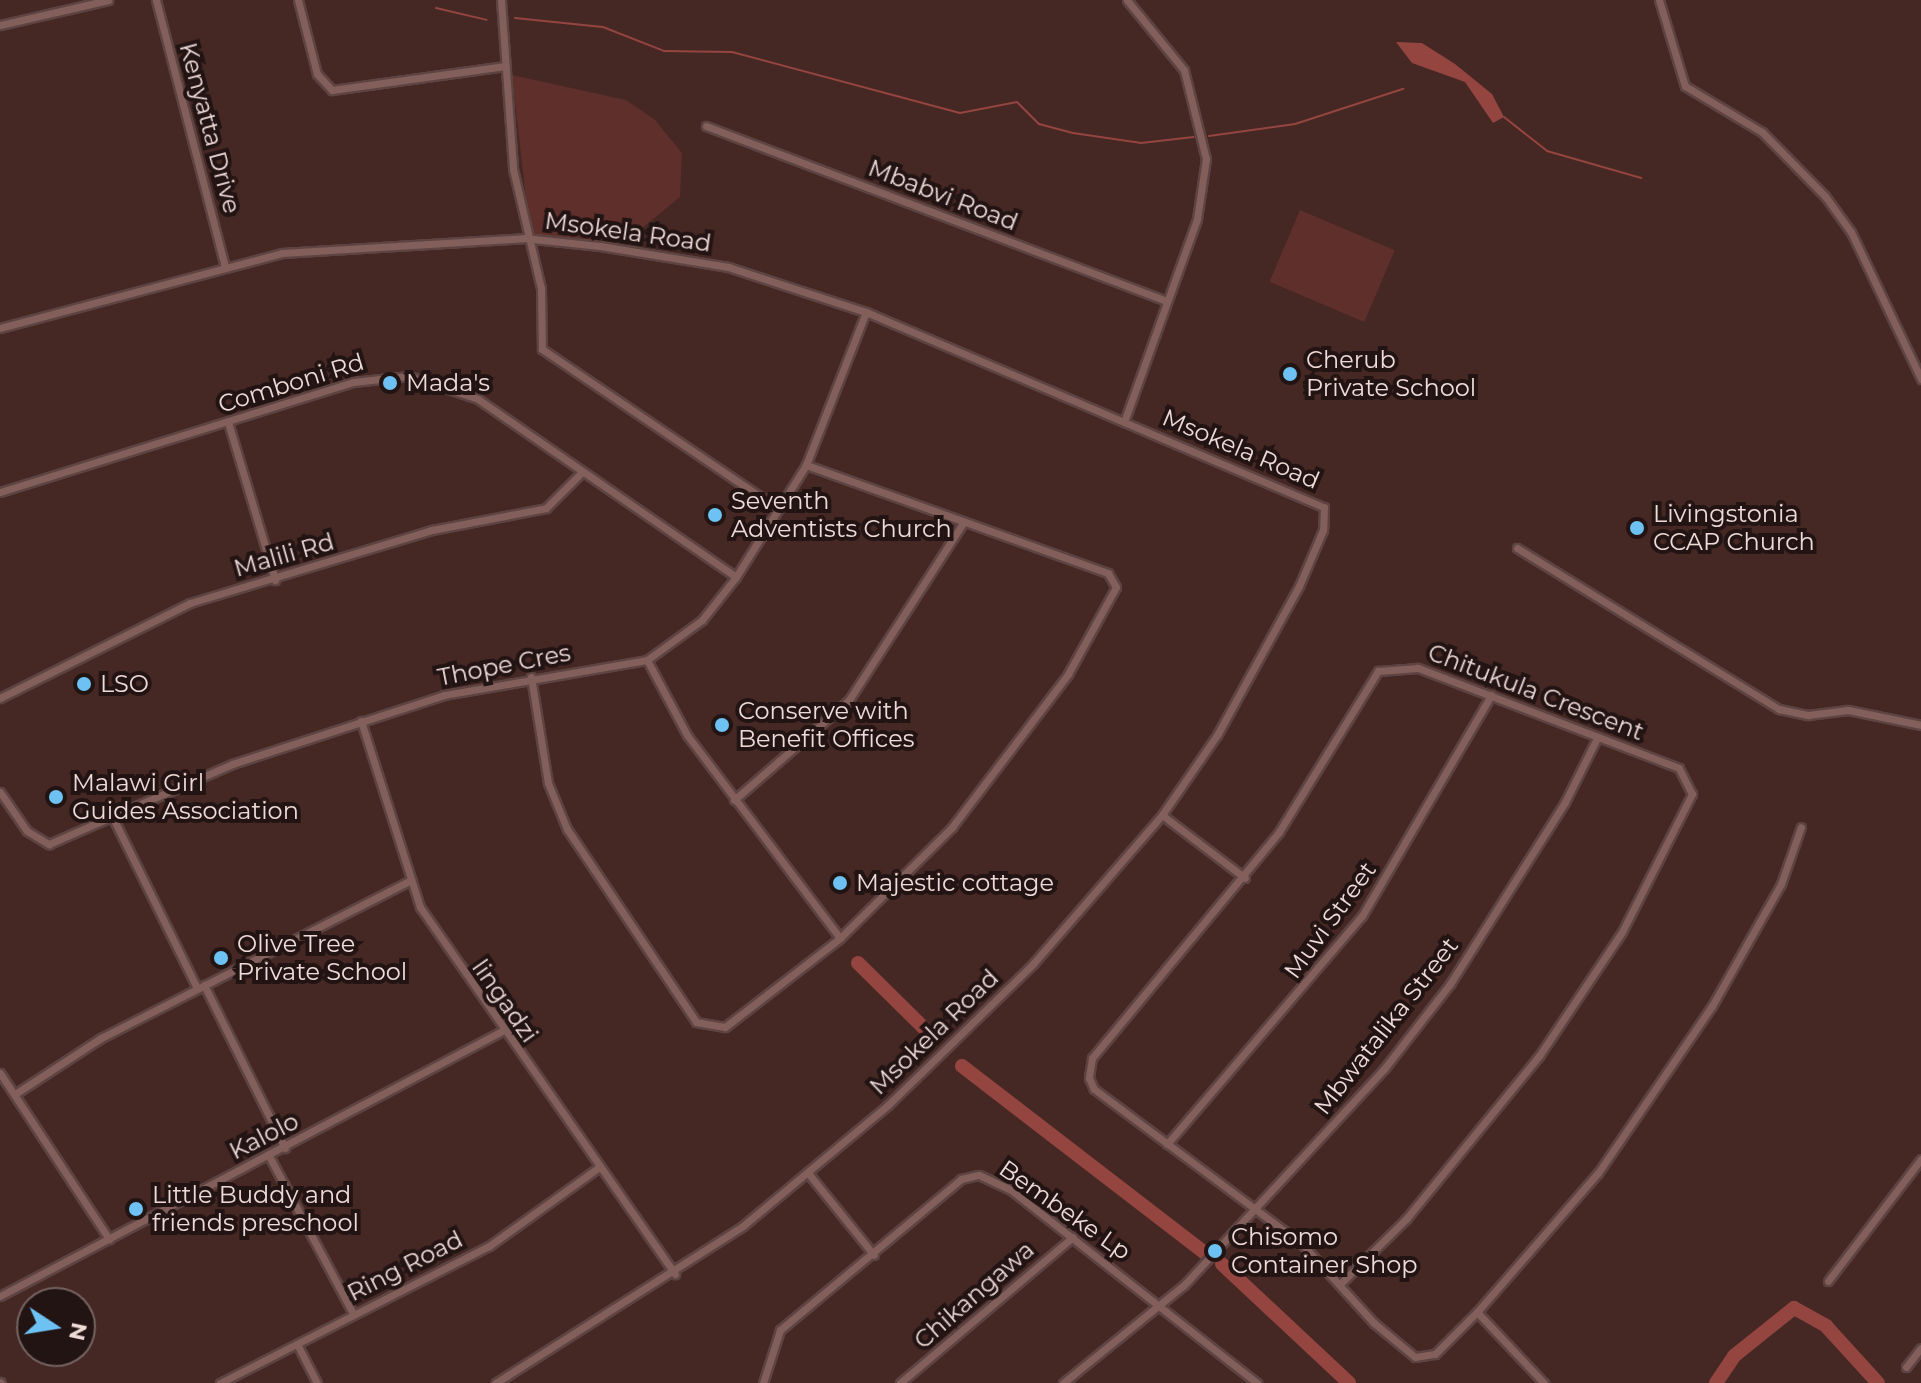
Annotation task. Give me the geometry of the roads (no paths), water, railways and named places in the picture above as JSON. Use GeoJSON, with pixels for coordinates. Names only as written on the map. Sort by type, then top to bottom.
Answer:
{"type":"FeatureCollection","features":[{"type":"Feature","properties":{"kind":"street"},"geometry":{"type":"LineString","coordinates":[[0,25],[108,0]]}},
{"type":"Feature","properties":{"kind":"street","name":"Kenyatta Drive"},"geometry":{"type":"LineString","coordinates":[[156,0],[225,267]]}},
{"type":"Feature","properties":{"kind":"street"},"geometry":{"type":"LineString","coordinates":[[298,0],[317,74],[332,90],[505,66]]}},
{"type":"Feature","properties":{"kind":"street"},"geometry":{"type":"LineString","coordinates":[[501,0],[524,238],[541,288],[542,349],[778,509]]}},
{"type":"Feature","properties":{"kind":"street"},"geometry":{"type":"LineString","coordinates":[[1124,422],[1201,203],[1206,143],[1184,70],[1127,0]]}},
{"type":"Feature","properties":{"kind":"street"},"geometry":{"type":"LineString","coordinates":[[1659,0],[1685,86],[1768,138],[1825,196],[1851,232],[1921,379]]}},
{"type":"Feature","properties":{"kind":"street","name":"Mbabvi Road"},"geometry":{"type":"LineString","coordinates":[[706,126],[1166,301]]}},
{"type":"Feature","properties":{"kind":"street","name":"Msokela Road"},"geometry":{"type":"LineString","coordinates":[[0,328],[225,267],[364,244],[524,238],[691,259],[866,312],[1124,422],[1309,494],[1325,518],[1275,635],[1162,815],[1033,964],[808,1173],[675,1274],[496,1383]]}},
{"type":"Feature","properties":{"kind":"street","name":"Thope Cres"},"geometry":{"type":"LineString","coordinates":[[0,792],[44,844],[232,764],[361,721],[531,677],[647,660],[696,626],[736,577],[806,465],[866,312]]}},
{"type":"Feature","properties":{"kind":"street","name":"Comboni Rd"},"geometry":{"type":"LineString","coordinates":[[0,492],[353,382],[423,378],[478,399],[736,577]]}},
{"type":"Feature","properties":{"kind":"street"},"geometry":{"type":"LineString","coordinates":[[228,422],[275,580]]}},
{"type":"Feature","properties":{"kind":"street"},"geometry":{"type":"LineString","coordinates":[[531,677],[548,783],[567,829],[696,1022],[712,1029],[739,1017],[840,938],[918,865],[998,770],[1068,674],[1115,595],[1114,580],[806,465]]}},
{"type":"Feature","properties":{"kind":"street","name":"Malili Rd"},"geometry":{"type":"LineString","coordinates":[[0,698],[190,603],[275,580],[432,530],[546,508],[582,472]]}},
{"type":"Feature","properties":{"kind":"street"},"geometry":{"type":"LineString","coordinates":[[734,800],[849,700],[963,523]]}},
{"type":"Feature","properties":{"kind":"street"},"geometry":{"type":"LineString","coordinates":[[1517,548],[1779,709],[1808,715],[1848,710],[1921,725]]}},
{"type":"Feature","properties":{"kind":"street"},"geometry":{"type":"LineString","coordinates":[[647,660],[687,735],[840,938]]}},
{"type":"Feature","properties":{"kind":"street","name":"Chitukula Crescent"},"geometry":{"type":"LineString","coordinates":[[1340,1284],[1406,1219],[1539,1056],[1622,932],[1691,800],[1682,770],[1418,668],[1378,671],[1312,784],[1245,878],[1090,1064],[1094,1089],[1260,1210],[1415,1357],[1435,1354],[1477,1312],[1598,1173],[1692,1040],[1781,884],[1801,827]]}},
{"type":"Feature","properties":{"kind":"street","name":"Muvi Street"},"geometry":{"type":"LineString","coordinates":[[1167,1144],[1362,916],[1491,695]]}},
{"type":"Feature","properties":{"kind":"street","name":"lingadzi"},"geometry":{"type":"LineString","coordinates":[[361,721],[409,881],[502,1031],[675,1274]]}},
{"type":"Feature","properties":{"kind":"street","name":"Mbwatalika Street"},"geometry":{"type":"LineString","coordinates":[[1063,1383],[1161,1304],[1260,1210],[1450,984],[1565,802],[1597,738]]}},
{"type":"Feature","properties":{"kind":"street"},"geometry":{"type":"LineString","coordinates":[[1162,815],[1245,878]]}},
{"type":"Feature","properties":{"kind":"street"},"geometry":{"type":"LineString","coordinates":[[112,816],[285,1148]]}},
{"type":"Feature","properties":{"kind":"street"},"geometry":{"type":"LineString","coordinates":[[15,1094],[201,986],[409,881]]}},
{"type":"Feature","properties":{"kind":"street","name":"Kalolo"},"geometry":{"type":"LineString","coordinates":[[0,1296],[502,1031]]}},
{"type":"Feature","properties":{"kind":"street"},"geometry":{"type":"LineString","coordinates":[[0,1073],[109,1239]]}},
{"type":"Feature","properties":{"kind":"street"},"geometry":{"type":"LineString","coordinates":[[269,1156],[354,1315]]}},
{"type":"Feature","properties":{"kind":"street"},"geometry":{"type":"LineString","coordinates":[[1828,1281],[1921,1159]]}},
{"type":"Feature","properties":{"kind":"street","name":"Ring Road"},"geometry":{"type":"LineString","coordinates":[[220,1383],[503,1238],[598,1168]]}},
{"type":"Feature","properties":{"kind":"street"},"geometry":{"type":"LineString","coordinates":[[1912,1171],[1921,1178]]}},
{"type":"Feature","properties":{"kind":"street"},"geometry":{"type":"LineString","coordinates":[[808,1173],[874,1255]]}},
{"type":"Feature","properties":{"kind":"street","name":"Bembeke Lp"},"geometry":{"type":"LineString","coordinates":[[763,1383],[780,1330],[972,1175],[994,1179],[1161,1304],[1257,1383]]}},
{"type":"Feature","properties":{"kind":"street","name":"Chikangawa"},"geometry":{"type":"LineString","coordinates":[[900,1383],[1073,1237]]}},
{"type":"Feature","properties":{"kind":"street"},"geometry":{"type":"LineString","coordinates":[[1477,1312],[1544,1383]]}},
{"type":"Feature","properties":{"kind":"street"},"geometry":{"type":"LineString","coordinates":[[297,1344],[317,1383]]}},
{"type":"Feature","properties":{"kind":"street"},"geometry":{"type":"LineString","coordinates":[[1906,1367],[1921,1348]]}},
{"type":"Feature","properties":{"kind":"street"},"geometry":{"type":"LineString","coordinates":[[1241,1383],[1249,1375]]}},
{"type":"Feature","properties":{"kind":"waterway"},"geometry":{"type":"LineString","coordinates":[[436,8],[487,20]]}},
{"type":"Feature","properties":{"kind":"waterway"},"geometry":{"type":"LineString","coordinates":[[515,18],[603,27],[664,51],[732,52],[960,113],[1017,102],[1039,124],[1073,133],[1141,143],[1194,137]]}},
{"type":"Feature","properties":{"kind":"waterway"},"geometry":{"type":"LineString","coordinates":[[1209,136],[1295,124],[1403,89]]}},
{"type":"Feature","properties":{"kind":"waterway"},"geometry":{"type":"LineString","coordinates":[[1504,117],[1547,151],[1641,178]]}},
{"type":"Feature","properties":{"kind":"waterway"},"geometry":{"type":"LineString","coordinates":[[858,963],[929,1033]]}},
{"type":"Feature","properties":{"kind":"waterway"},"geometry":{"type":"LineString","coordinates":[[962,1066],[1205,1253]]}},
{"type":"Feature","properties":{"kind":"waterway"},"geometry":{"type":"LineString","coordinates":[[1222,1264],[1349,1383]]}},
{"type":"Feature","properties":{"kind":"waterway"},"geometry":{"type":"LineString","coordinates":[[1716,1383],[1734,1356],[1794,1308],[1826,1326],[1878,1383]]}},
{"type":"Feature","properties":{"kind":"place","name":"Cherub Private School"},"geometry":{"type":"Point","coordinates":[1290,374]}},
{"type":"Feature","properties":{"kind":"place","name":"Mada's"},"geometry":{"type":"Point","coordinates":[390,383]}},
{"type":"Feature","properties":{"kind":"place","name":"Seventh Adventists Church"},"geometry":{"type":"Point","coordinates":[715,515]}},
{"type":"Feature","properties":{"kind":"place","name":"Livingstonia CCAP Church"},"geometry":{"type":"Point","coordinates":[1637,528]}},
{"type":"Feature","properties":{"kind":"place","name":"LSO"},"geometry":{"type":"Point","coordinates":[84,684]}},
{"type":"Feature","properties":{"kind":"place","name":"Conserve with Benefit Offices"},"geometry":{"type":"Point","coordinates":[722,725]}},
{"type":"Feature","properties":{"kind":"place","name":"Malawi Girl Guides Association"},"geometry":{"type":"Point","coordinates":[56,797]}},
{"type":"Feature","properties":{"kind":"place","name":"Majestic cottage"},"geometry":{"type":"Point","coordinates":[840,883]}},
{"type":"Feature","properties":{"kind":"place","name":"Olive Tree Private School"},"geometry":{"type":"Point","coordinates":[221,958]}},
{"type":"Feature","properties":{"kind":"place","name":"Little Buddy and friends preschool"},"geometry":{"type":"Point","coordinates":[136,1209]}},
{"type":"Feature","properties":{"kind":"place","name":"Chisomo Container Shop"},"geometry":{"type":"Point","coordinates":[1215,1251]}}]}
